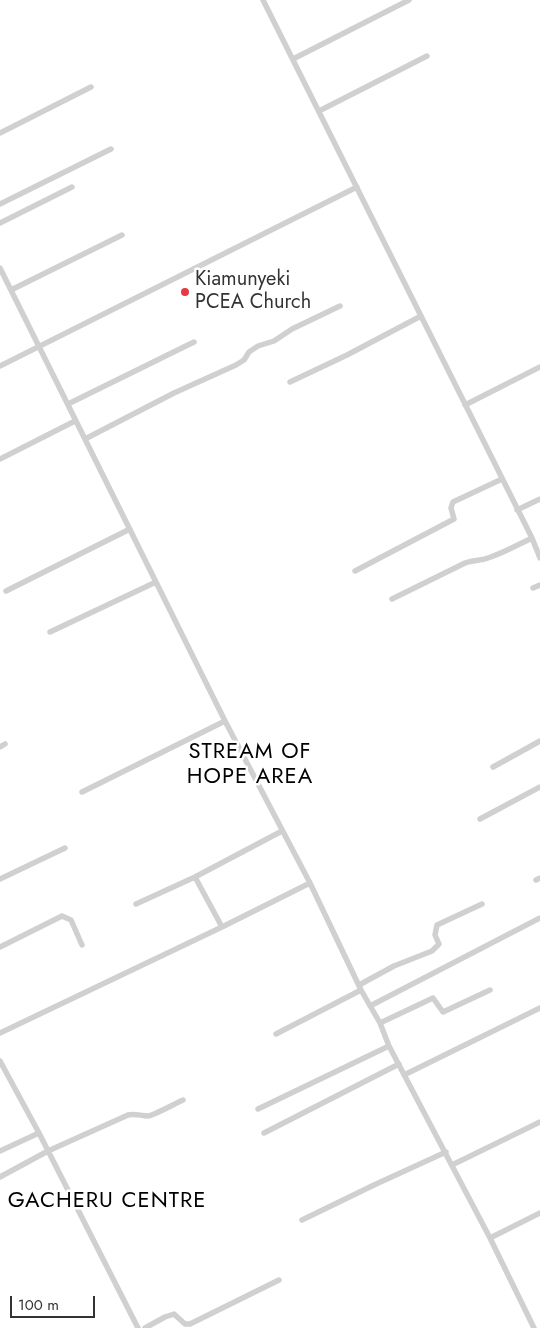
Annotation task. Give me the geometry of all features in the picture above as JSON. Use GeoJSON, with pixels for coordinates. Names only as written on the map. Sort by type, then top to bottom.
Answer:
{"type":"FeatureCollection","features":[{"type":"Feature","properties":{"kind":"street"},"geometry":{"type":"LineString","coordinates":[[263,0],[532,538],[540,558]]}},
{"type":"Feature","properties":{"kind":"street"},"geometry":{"type":"LineString","coordinates":[[293,59],[409,0]]}},
{"type":"Feature","properties":{"kind":"street"},"geometry":{"type":"LineString","coordinates":[[319,111],[427,56]]}},
{"type":"Feature","properties":{"kind":"street"},"geometry":{"type":"LineString","coordinates":[[0,133],[91,87]]}},
{"type":"Feature","properties":{"kind":"street"},"geometry":{"type":"LineString","coordinates":[[0,204],[111,149]]}},
{"type":"Feature","properties":{"kind":"street"},"geometry":{"type":"LineString","coordinates":[[0,223],[72,187]]}},
{"type":"Feature","properties":{"kind":"street"},"geometry":{"type":"LineString","coordinates":[[0,366],[357,188]]}},
{"type":"Feature","properties":{"kind":"street"},"geometry":{"type":"LineString","coordinates":[[11,290],[122,235]]}},
{"type":"Feature","properties":{"kind":"street"},"geometry":{"type":"LineString","coordinates":[[0,268],[225,721],[310,883],[360,988],[380,1023],[389,1046],[446,1152],[534,1328]]}},
{"type":"Feature","properties":{"kind":"street"},"geometry":{"type":"LineString","coordinates":[[86,439],[174,393],[236,365],[258,346],[274,341],[292,328],[340,306]]}},
{"type":"Feature","properties":{"kind":"street"},"geometry":{"type":"LineString","coordinates":[[290,382],[347,355],[421,316]]}},
{"type":"Feature","properties":{"kind":"street"},"geometry":{"type":"LineString","coordinates":[[68,404],[194,342]]}},
{"type":"Feature","properties":{"kind":"street"},"geometry":{"type":"LineString","coordinates":[[465,405],[540,367]]}},
{"type":"Feature","properties":{"kind":"street"},"geometry":{"type":"LineString","coordinates":[[0,459],[76,421]]}},
{"type":"Feature","properties":{"kind":"street"},"geometry":{"type":"LineString","coordinates":[[355,571],[454,519],[453,502],[502,478]]}},
{"type":"Feature","properties":{"kind":"street"},"geometry":{"type":"LineString","coordinates":[[517,510],[540,499]]}},
{"type":"Feature","properties":{"kind":"street"},"geometry":{"type":"LineString","coordinates":[[6,591],[130,529]]}},
{"type":"Feature","properties":{"kind":"street"},"geometry":{"type":"LineString","coordinates":[[392,599],[465,563],[488,558],[532,538]]}},
{"type":"Feature","properties":{"kind":"street"},"geometry":{"type":"LineString","coordinates":[[50,632],[82,615],[156,582]]}},
{"type":"Feature","properties":{"kind":"street"},"geometry":{"type":"LineString","coordinates":[[533,588],[540,585]]}},
{"type":"Feature","properties":{"kind":"street"},"geometry":{"type":"LineString","coordinates":[[82,792],[225,721]]}},
{"type":"Feature","properties":{"kind":"street"},"geometry":{"type":"LineString","coordinates":[[494,767],[540,741]]}},
{"type":"Feature","properties":{"kind":"street"},"geometry":{"type":"LineString","coordinates":[[480,819],[540,787]]}},
{"type":"Feature","properties":{"kind":"street"},"geometry":{"type":"LineString","coordinates":[[136,904],[195,877],[282,831]]}},
{"type":"Feature","properties":{"kind":"street"},"geometry":{"type":"LineString","coordinates":[[0,879],[65,848]]}},
{"type":"Feature","properties":{"kind":"street"},"geometry":{"type":"LineString","coordinates":[[195,877],[222,927]]}},
{"type":"Feature","properties":{"kind":"street"},"geometry":{"type":"LineString","coordinates":[[0,1033],[310,883]]}},
{"type":"Feature","properties":{"kind":"street"},"geometry":{"type":"LineString","coordinates":[[276,1034],[360,988],[394,966],[432,951],[439,944],[435,935],[437,925],[482,904]]}},
{"type":"Feature","properties":{"kind":"street"},"geometry":{"type":"LineString","coordinates":[[0,947],[62,916],[71,920],[82,944]]}},
{"type":"Feature","properties":{"kind":"street"},"geometry":{"type":"LineString","coordinates":[[370,1006],[540,918]]}},
{"type":"Feature","properties":{"kind":"street"},"geometry":{"type":"LineString","coordinates":[[380,1023],[430,999],[435,999],[443,1012],[490,990]]}},
{"type":"Feature","properties":{"kind":"street"},"geometry":{"type":"LineString","coordinates":[[404,1075],[540,1008]]}},
{"type":"Feature","properties":{"kind":"street"},"geometry":{"type":"LineString","coordinates":[[258,1109],[389,1046]]}},
{"type":"Feature","properties":{"kind":"street"},"geometry":{"type":"LineString","coordinates":[[0,1061],[39,1133],[138,1328]]}},
{"type":"Feature","properties":{"kind":"street"},"geometry":{"type":"LineString","coordinates":[[264,1133],[399,1064]]}},
{"type":"Feature","properties":{"kind":"street"},"geometry":{"type":"LineString","coordinates":[[0,1177],[48,1151],[128,1115],[153,1115],[183,1100]]}},
{"type":"Feature","properties":{"kind":"street"},"geometry":{"type":"LineString","coordinates":[[452,1165],[540,1122]]}},
{"type":"Feature","properties":{"kind":"street"},"geometry":{"type":"LineString","coordinates":[[0,1151],[39,1133]]}},
{"type":"Feature","properties":{"kind":"street"},"geometry":{"type":"LineString","coordinates":[[302,1220],[446,1152]]}},
{"type":"Feature","properties":{"kind":"street"},"geometry":{"type":"LineString","coordinates":[[490,1238],[540,1213]]}},
{"type":"Feature","properties":{"kind":"street"},"geometry":{"type":"LineString","coordinates":[[145,1328],[174,1314],[185,1324],[190,1324],[279,1280]]}},
{"type":"Feature","properties":{"kind":"place","name":"Kiamunyeki PCEA Church"},"geometry":{"type":"Point","coordinates":[185,292]}},
{"type":"Feature","properties":{"kind":"district","name":"STREAM OF HOPE AREA"},"geometry":{"type":"Point","coordinates":[250,766]}},
{"type":"Feature","properties":{"kind":"district","name":"GACHERU CENTRE"},"geometry":{"type":"Point","coordinates":[107,1202]}}]}
